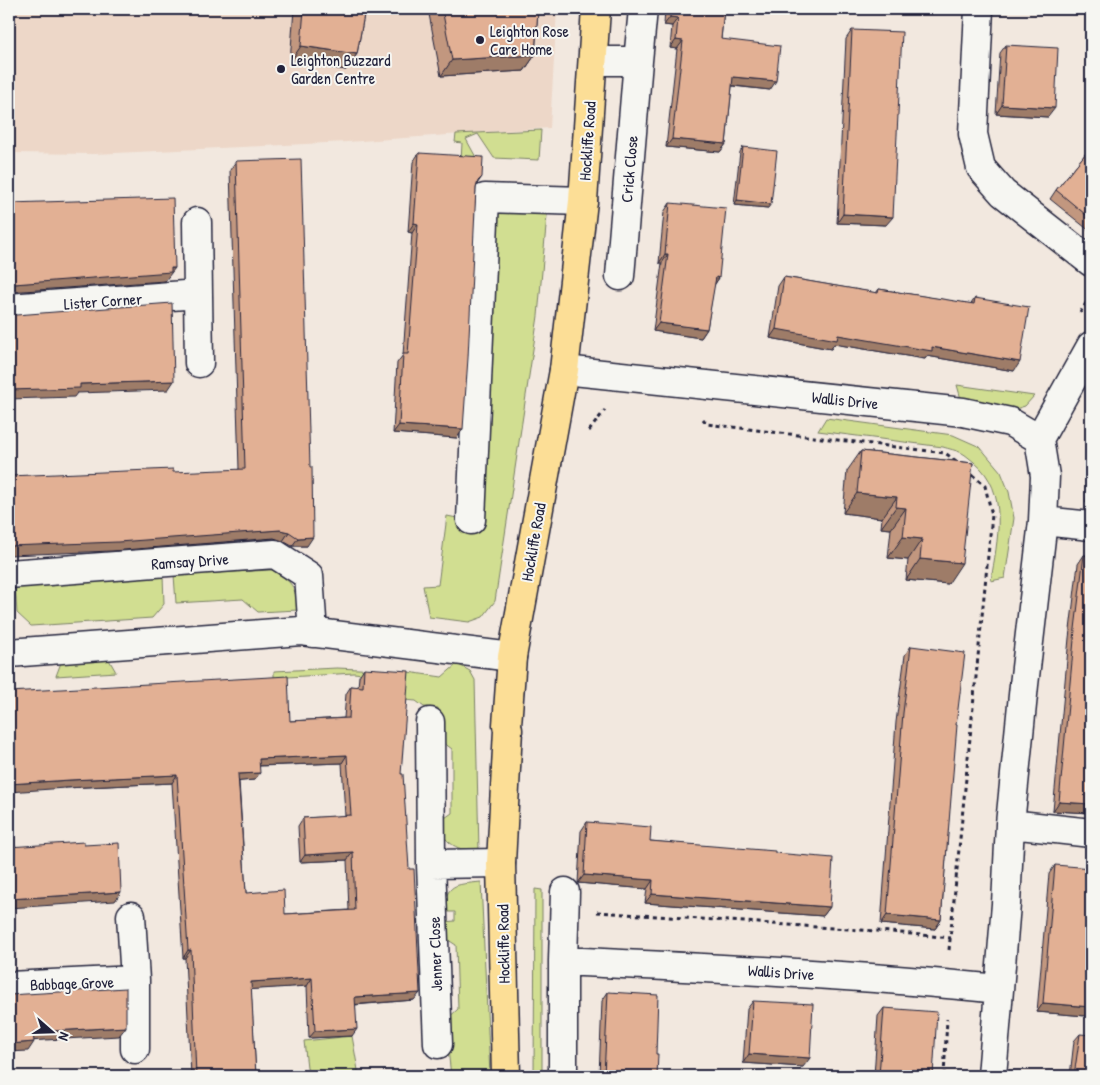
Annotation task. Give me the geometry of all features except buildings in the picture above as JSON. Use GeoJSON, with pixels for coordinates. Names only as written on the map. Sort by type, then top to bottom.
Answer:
{"type":"FeatureCollection","features":[{"type":"Feature","properties":{"kind":"main road","name":"Hockliffe Road"},"geometry":{"type":"LineString","coordinates":[[506,1076],[501,863],[512,656],[564,370],[583,201],[596,9]]}},
{"type":"Feature","properties":{"kind":"street","name":"Crick Close"},"geometry":{"type":"LineString","coordinates":[[620,276],[643,9]]}},
{"type":"Feature","properties":{"kind":"street"},"geometry":{"type":"LineString","coordinates":[[979,9],[973,134],[981,168],[1003,193],[1091,262]]}},
{"type":"Feature","properties":{"kind":"street"},"geometry":{"type":"LineString","coordinates":[[593,61],[638,61]]}},
{"type":"Feature","properties":{"kind":"street"},"geometry":{"type":"LineString","coordinates":[[471,520],[484,198],[583,201]]}},
{"type":"Feature","properties":{"kind":"street"},"geometry":{"type":"LineString","coordinates":[[197,222],[199,363]]}},
{"type":"Feature","properties":{"kind":"street","name":"Lister Corner"},"geometry":{"type":"LineString","coordinates":[[9,308],[198,294]]}},
{"type":"Feature","properties":{"kind":"street"},"geometry":{"type":"LineString","coordinates":[[992,1076],[1006,904],[1010,824],[1043,521],[1045,476],[1039,439],[1091,346]]}},
{"type":"Feature","properties":{"kind":"street","name":"Wallis Drive"},"geometry":{"type":"LineString","coordinates":[[564,370],[963,412],[1010,422],[1039,439]]}},
{"type":"Feature","properties":{"kind":"street"},"geometry":{"type":"LineString","coordinates":[[1043,521],[1091,526]]}},
{"type":"Feature","properties":{"kind":"street","name":"Ramsay Drive"},"geometry":{"type":"LineString","coordinates":[[9,574],[276,554],[309,576],[313,633]]}},
{"type":"Feature","properties":{"kind":"street"},"geometry":{"type":"LineString","coordinates":[[9,652],[301,631],[512,656]]}},
{"type":"Feature","properties":{"kind":"street","name":"Jenner Close"},"geometry":{"type":"LineString","coordinates":[[430,722],[431,864],[438,1044]]}},
{"type":"Feature","properties":{"kind":"street"},"geometry":{"type":"LineString","coordinates":[[1010,824],[1091,833]]}},
{"type":"Feature","properties":{"kind":"street"},"geometry":{"type":"LineString","coordinates":[[431,864],[501,863]]}},
{"type":"Feature","properties":{"kind":"street"},"geometry":{"type":"LineString","coordinates":[[563,1076],[565,901]]}},
{"type":"Feature","properties":{"kind":"street","name":"Babbage Grove"},"geometry":{"type":"LineString","coordinates":[[131,916],[135,980],[135,1050]]}},
{"type":"Feature","properties":{"kind":"street","name":"Wallis Drive"},"geometry":{"type":"LineString","coordinates":[[563,961],[743,969],[998,989]]}},
{"type":"Feature","properties":{"kind":"street","name":"Babbage Grove"},"geometry":{"type":"LineString","coordinates":[[9,986],[135,980]]}},
{"type":"Feature","properties":{"kind":"path"},"geometry":{"type":"LineString","coordinates":[[587,440],[589,431],[603,411],[611,410]]}},
{"type":"Feature","properties":{"kind":"path"},"geometry":{"type":"LineString","coordinates":[[702,417],[707,424],[945,453],[961,464]]}},
{"type":"Feature","properties":{"kind":"path"},"geometry":{"type":"LineString","coordinates":[[949,957],[992,515],[985,486],[967,470]]}},
{"type":"Feature","properties":{"kind":"path"},"geometry":{"type":"LineString","coordinates":[[565,901],[951,938]]}},
{"type":"Feature","properties":{"kind":"shaded area","name":"Leighton Buzzard Garden Centre"},"geometry":{"type":"Polygon","coordinates":[[[9,9],[557,9],[550,128],[347,142],[94,154],[9,153],[9,9]]]}},
{"type":"Feature","properties":{"kind":"green space"},"geometry":{"type":"Polygon","coordinates":[[[541,130],[539,160],[494,158],[478,134],[466,139],[478,161],[460,178],[462,143],[455,142],[456,134],[541,130]]]}},
{"type":"Feature","properties":{"kind":"green space"},"geometry":{"type":"Polygon","coordinates":[[[548,204],[538,316],[495,601],[483,617],[469,622],[429,617],[423,586],[438,585],[447,516],[473,521],[487,213],[548,204]]]}},
{"type":"Feature","properties":{"kind":"green space"},"geometry":{"type":"Polygon","coordinates":[[[957,385],[1034,396],[1025,406],[1012,410],[961,399],[957,385]]]}},
{"type":"Feature","properties":{"kind":"green space"},"geometry":{"type":"Polygon","coordinates":[[[826,418],[953,435],[980,447],[1001,472],[1009,492],[1014,518],[1005,578],[991,581],[998,533],[997,502],[993,487],[974,462],[962,453],[943,447],[818,431],[826,418]]]}},
{"type":"Feature","properties":{"kind":"green space"},"geometry":{"type":"Polygon","coordinates":[[[272,570],[292,586],[296,595],[298,610],[258,612],[243,599],[176,603],[174,575],[272,570]]]}},
{"type":"Feature","properties":{"kind":"green space"},"geometry":{"type":"Polygon","coordinates":[[[163,575],[164,604],[152,618],[31,626],[17,613],[15,585],[163,575]]]}},
{"type":"Feature","properties":{"kind":"green space"},"geometry":{"type":"Polygon","coordinates":[[[108,658],[116,672],[56,676],[62,660],[108,658]]]}},
{"type":"Feature","properties":{"kind":"green space"},"geometry":{"type":"Polygon","coordinates":[[[457,664],[470,671],[475,680],[479,851],[459,848],[443,836],[439,822],[452,813],[452,749],[440,740],[438,708],[424,707],[416,701],[404,700],[406,679],[354,673],[288,677],[287,687],[274,683],[274,671],[337,668],[401,671],[442,677],[457,664]]]}},
{"type":"Feature","properties":{"kind":"green space"},"geometry":{"type":"Polygon","coordinates":[[[481,882],[490,1076],[451,1076],[445,1021],[458,1009],[456,945],[442,936],[444,922],[455,921],[455,912],[442,912],[447,896],[453,887],[481,882]]]}},
{"type":"Feature","properties":{"kind":"green space"},"geometry":{"type":"Polygon","coordinates":[[[535,889],[542,890],[542,1076],[534,1076],[535,889]]]}},
{"type":"Feature","properties":{"kind":"green space"},"geometry":{"type":"Polygon","coordinates":[[[352,1036],[359,1076],[308,1076],[304,1041],[352,1036]]]}},
{"type":"Feature","properties":{"kind":"place","name":"Leighton Rose Care Home"},"geometry":{"type":"Point","coordinates":[480,40]}},
{"type":"Feature","properties":{"kind":"place","name":"Leighton Buzzard Garden Centre"},"geometry":{"type":"Point","coordinates":[281,69]}}]}
